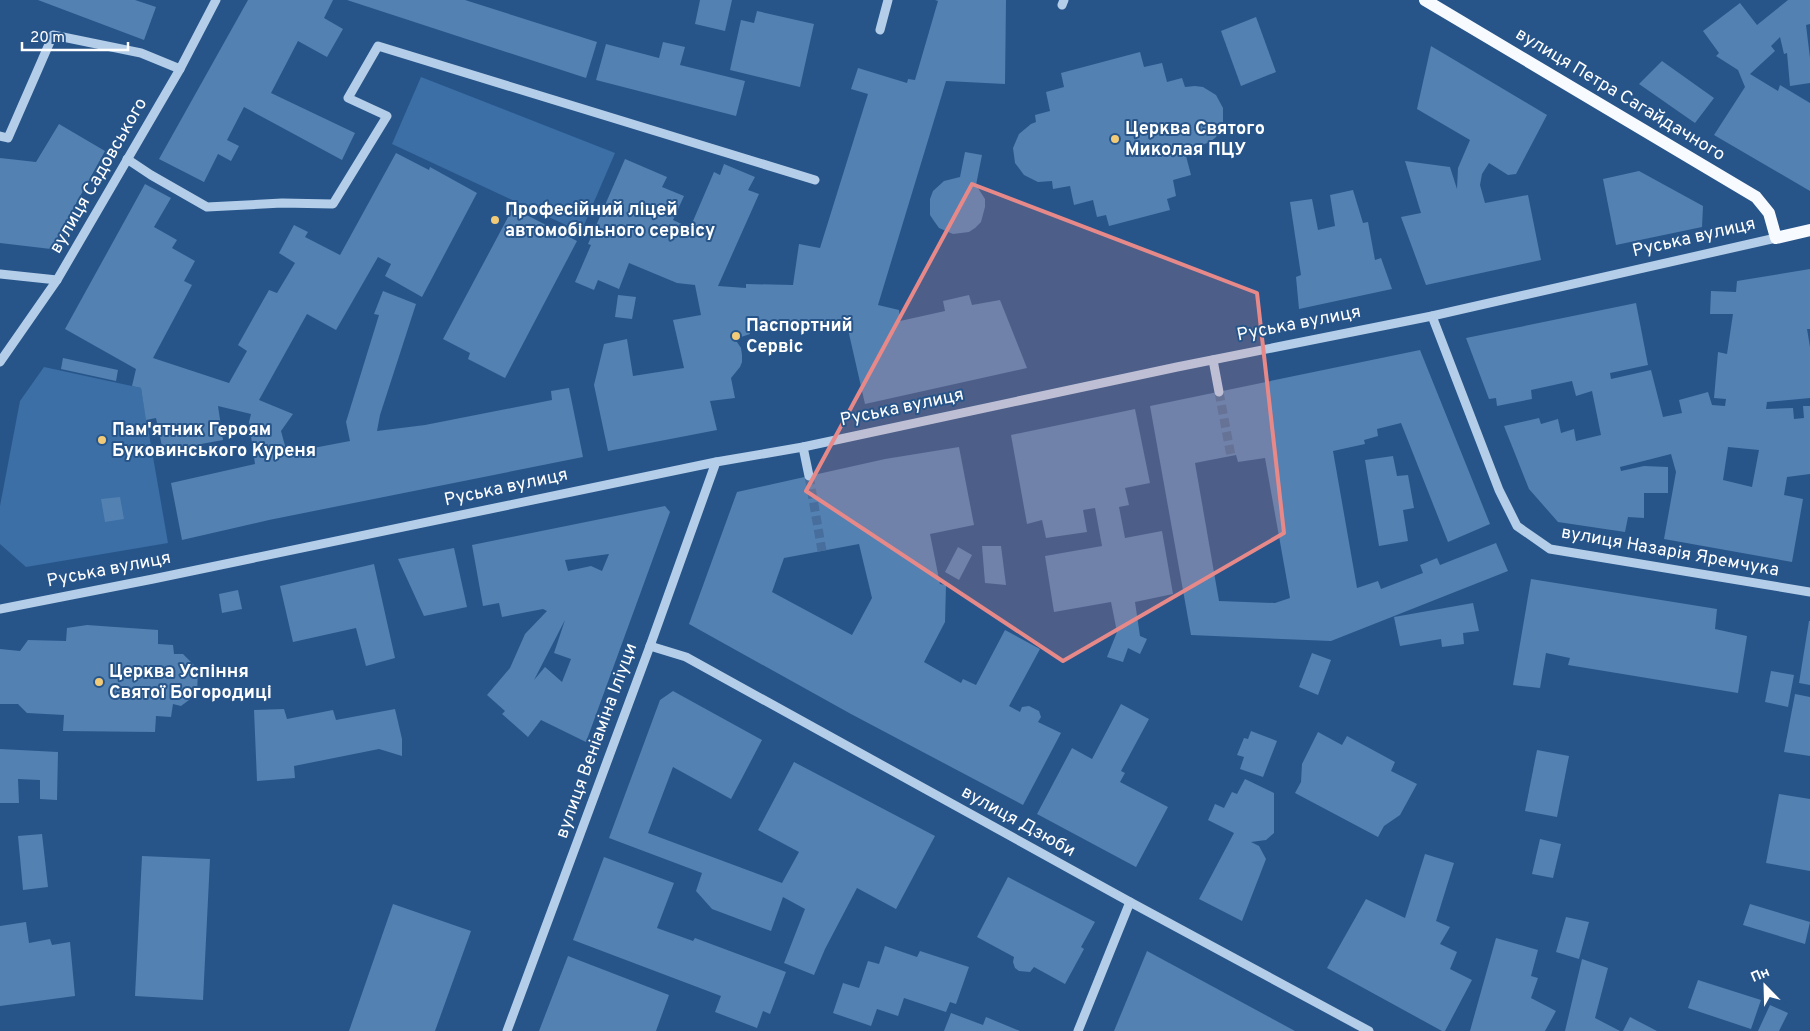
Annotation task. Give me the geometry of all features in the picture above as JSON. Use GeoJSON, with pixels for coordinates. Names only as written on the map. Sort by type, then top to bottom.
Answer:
{"type":"FeatureCollection","features":[{"type":"Feature","properties":{"kind":"main road","name":"вулиця Петра Сагайдачного"},"geometry":{"type":"LineString","coordinates":[[1425,0],[1756,197],[1769,213],[1776,238]]}},
{"type":"Feature","properties":{"kind":"main road","name":"Руська вулиця"},"geometry":{"type":"LineString","coordinates":[[1776,238],[1810,230]]}},
{"type":"Feature","properties":{"kind":"street","name":"вулиця Садовського"},"geometry":{"type":"LineString","coordinates":[[0,362],[57,280],[180,69],[216,0]]}},
{"type":"Feature","properties":{"kind":"street"},"geometry":{"type":"LineString","coordinates":[[880,30],[888,0]]}},
{"type":"Feature","properties":{"kind":"street"},"geometry":{"type":"LineString","coordinates":[[0,136],[8,138],[53,35],[141,53],[180,69]]}},
{"type":"Feature","properties":{"kind":"street"},"geometry":{"type":"LineString","coordinates":[[127,160],[207,207],[282,203],[332,204],[387,116],[348,98],[378,46],[815,180]]}},
{"type":"Feature","properties":{"kind":"street","name":"Руська вулиця"},"geometry":{"type":"LineString","coordinates":[[0,609],[716,462],[803,447],[1213,360],[1432,316],[1776,238]]}},
{"type":"Feature","properties":{"kind":"street"},"geometry":{"type":"LineString","coordinates":[[0,274],[57,280]]}},
{"type":"Feature","properties":{"kind":"street","name":"вулиця Назарія Яремчука"},"geometry":{"type":"LineString","coordinates":[[1432,316],[1499,490],[1518,526],[1550,548],[1810,592]]}},
{"type":"Feature","properties":{"kind":"street"},"geometry":{"type":"LineString","coordinates":[[1213,360],[1219,392]]}},
{"type":"Feature","properties":{"kind":"street"},"geometry":{"type":"LineString","coordinates":[[803,447],[809,476]]}},
{"type":"Feature","properties":{"kind":"street","name":"вулиця Веніаміна Іліуци"},"geometry":{"type":"LineString","coordinates":[[507,1031],[716,462]]}},
{"type":"Feature","properties":{"kind":"street","name":"вулиця Дзюби"},"geometry":{"type":"LineString","coordinates":[[650,646],[686,657],[1130,902],[1369,1031]]}},
{"type":"Feature","properties":{"kind":"street"},"geometry":{"type":"LineString","coordinates":[[1078,1031],[1130,902]]}},
{"type":"Feature","properties":{"kind":"highlighted area"},"geometry":{"type":"Polygon","coordinates":[[[972,184],[1257,293],[1284,533],[1063,661],[806,491],[972,184]]]}},
{"type":"Feature","properties":{"kind":"shaded area"},"geometry":{"type":"Polygon","coordinates":[[[421,77],[615,153],[581,232],[392,144],[421,77]]]}},
{"type":"Feature","properties":{"kind":"shaded area"},"geometry":{"type":"Polygon","coordinates":[[[44,367],[141,388],[168,543],[26,567],[0,544],[0,506],[20,401],[44,367]]]}},
{"type":"Feature","properties":{"kind":"building"},"geometry":{"type":"Polygon","coordinates":[[[38,0],[135,0],[156,7],[144,40],[38,0]]]}},
{"type":"Feature","properties":{"kind":"building"},"geometry":{"type":"Polygon","coordinates":[[[248,0],[333,0],[324,18],[343,29],[327,57],[298,41],[271,93],[355,133],[342,160],[244,107],[227,140],[239,146],[231,161],[218,154],[204,182],[159,159],[248,0]]]}},
{"type":"Feature","properties":{"kind":"building"},"geometry":{"type":"Polygon","coordinates":[[[347,0],[465,0],[597,42],[586,78],[347,0]]]}},
{"type":"Feature","properties":{"kind":"building"},"geometry":{"type":"Polygon","coordinates":[[[700,0],[732,0],[725,31],[695,24],[700,0]]]}},
{"type":"Feature","properties":{"kind":"building"},"geometry":{"type":"Polygon","coordinates":[[[935,0],[1006,0],[1005,84],[946,81],[878,305],[899,310],[900,321],[945,311],[943,301],[969,295],[972,305],[1000,300],[1027,368],[865,404],[847,325],[746,320],[750,334],[735,339],[741,348],[742,362],[731,378],[735,398],[710,401],[717,430],[608,451],[594,385],[604,344],[627,339],[633,376],[684,368],[673,320],[701,315],[695,285],[677,283],[629,263],[619,289],[598,280],[594,290],[575,282],[591,245],[588,244],[625,159],[667,177],[662,187],[684,196],[673,220],[690,228],[714,172],[720,175],[724,164],[755,177],[748,190],[759,194],[718,286],[746,288],[746,284],[793,285],[799,244],[820,248],[868,94],[851,89],[858,68],[907,83],[908,79],[915,80],[938,1],[935,0]]]}},
{"type":"Feature","properties":{"kind":"building"},"geometry":{"type":"Polygon","coordinates":[[[1788,0],[1810,0],[1810,24],[1806,25],[1810,58],[1810,83],[1790,86],[1787,53],[1784,54],[1780,37],[1771,46],[1775,51],[1750,74],[1778,91],[1780,85],[1810,103],[1810,191],[1714,135],[1745,87],[1738,70],[1716,56],[1719,53],[1703,31],[1740,3],[1757,25],[1788,0]]]}},
{"type":"Feature","properties":{"kind":"building"},"geometry":{"type":"Polygon","coordinates":[[[757,11],[814,24],[800,87],[730,70],[741,20],[754,23],[757,11]]]}},
{"type":"Feature","properties":{"kind":"building"},"geometry":{"type":"Polygon","coordinates":[[[1256,17],[1276,72],[1241,86],[1221,31],[1256,17]]]}},
{"type":"Feature","properties":{"kind":"building"},"geometry":{"type":"Polygon","coordinates":[[[663,42],[685,47],[680,65],[745,81],[736,116],[596,80],[606,44],[659,58],[663,42]]]}},
{"type":"Feature","properties":{"kind":"building"},"geometry":{"type":"Polygon","coordinates":[[[1431,46],[1547,115],[1516,174],[1508,175],[1489,163],[1482,174],[1480,185],[1485,203],[1528,195],[1541,260],[1426,285],[1401,217],[1421,213],[1405,161],[1450,167],[1457,189],[1458,168],[1470,140],[1417,109],[1431,46]]]}},
{"type":"Feature","properties":{"kind":"building","name":"Церква Святого Миколая ПЦУ"},"geometry":{"type":"Polygon","coordinates":[[[1140,52],[1144,67],[1162,63],[1167,82],[1182,78],[1185,87],[1203,87],[1216,95],[1223,108],[1223,124],[1216,137],[1210,142],[1199,146],[1201,152],[1186,156],[1191,175],[1173,180],[1176,196],[1167,199],[1170,210],[1109,226],[1106,215],[1097,217],[1093,200],[1074,205],[1070,186],[1053,189],[1052,181],[1038,182],[1024,175],[1015,163],[1013,148],[1019,134],[1036,122],[1035,115],[1050,111],[1046,92],[1064,87],[1061,73],[1140,52]]]}},
{"type":"Feature","properties":{"kind":"building"},"geometry":{"type":"Polygon","coordinates":[[[1662,61],[1714,98],[1695,123],[1639,84],[1662,61]]]}},
{"type":"Feature","properties":{"kind":"building"},"geometry":{"type":"Polygon","coordinates":[[[59,124],[105,151],[51,249],[0,243],[0,158],[36,162],[59,124]]]}},
{"type":"Feature","properties":{"kind":"building"},"geometry":{"type":"Polygon","coordinates":[[[965,152],[982,155],[976,185],[985,199],[985,207],[981,222],[975,228],[969,232],[953,234],[939,228],[930,215],[930,199],[933,191],[944,181],[960,177],[965,152]]]}},
{"type":"Feature","properties":{"kind":"building"},"geometry":{"type":"Polygon","coordinates":[[[396,153],[429,170],[430,167],[477,193],[422,297],[385,276],[391,264],[378,257],[336,330],[307,314],[259,400],[293,414],[281,431],[287,453],[350,441],[346,422],[379,315],[374,314],[383,291],[416,304],[380,415],[377,431],[425,425],[552,400],[551,391],[569,388],[583,457],[269,520],[182,540],[171,483],[255,464],[249,422],[251,414],[218,406],[223,440],[163,451],[156,418],[146,420],[141,388],[132,386],[136,369],[65,329],[145,184],[171,198],[154,227],[177,240],[172,248],[195,261],[184,281],[192,285],[153,358],[229,383],[247,351],[238,345],[269,290],[277,293],[295,263],[279,253],[294,225],[308,232],[305,237],[340,255],[396,153]]]}},
{"type":"Feature","properties":{"kind":"building"},"geometry":{"type":"Polygon","coordinates":[[[1639,171],[1703,206],[1702,227],[1616,245],[1603,179],[1639,171]]]}},
{"type":"Feature","properties":{"kind":"building"},"geometry":{"type":"Polygon","coordinates":[[[1353,190],[1363,223],[1368,222],[1375,260],[1381,258],[1392,289],[1299,309],[1296,277],[1301,275],[1290,202],[1312,199],[1318,230],[1335,226],[1330,195],[1353,190]]]}},
{"type":"Feature","properties":{"kind":"building"},"geometry":{"type":"Polygon","coordinates":[[[513,208],[577,241],[505,378],[468,359],[470,353],[443,339],[513,208]]]}},
{"type":"Feature","properties":{"kind":"building"},"geometry":{"type":"Polygon","coordinates":[[[1810,269],[1810,329],[1807,329],[1810,347],[1810,398],[1767,402],[1766,409],[1793,408],[1794,419],[1804,418],[1803,406],[1810,406],[1810,474],[1787,477],[1784,495],[1803,499],[1792,562],[1664,539],[1676,472],[1671,454],[1620,467],[1621,471],[1644,466],[1668,467],[1668,493],[1644,493],[1644,518],[1628,517],[1625,532],[1558,522],[1529,489],[1504,426],[1539,418],[1541,424],[1558,419],[1561,433],[1574,429],[1576,441],[1601,435],[1592,391],[1576,396],[1572,381],[1531,390],[1532,399],[1497,406],[1496,398],[1489,399],[1466,338],[1636,303],[1648,365],[1610,373],[1611,379],[1651,370],[1663,417],[1682,413],[1679,400],[1708,392],[1712,405],[1725,406],[1726,399],[1714,398],[1718,352],[1727,354],[1733,314],[1710,314],[1711,291],[1736,292],[1737,281],[1810,269]],[[1728,447],[1723,480],[1752,487],[1759,450],[1728,447]]]}},
{"type":"Feature","properties":{"kind":"building"},"geometry":{"type":"Polygon","coordinates":[[[618,295],[636,297],[632,319],[615,317],[618,295]]]}},
{"type":"Feature","properties":{"kind":"building"},"geometry":{"type":"Polygon","coordinates":[[[1420,350],[1490,524],[1448,542],[1401,423],[1377,429],[1378,436],[1364,440],[1365,444],[1333,451],[1357,588],[1378,581],[1381,589],[1423,573],[1420,565],[1437,558],[1440,565],[1496,543],[1508,571],[1331,641],[1191,635],[1150,406],[1420,350]],[[1236,455],[1195,463],[1219,601],[1275,603],[1290,598],[1265,458],[1238,462],[1236,455]]]}},
{"type":"Feature","properties":{"kind":"building"},"geometry":{"type":"Polygon","coordinates":[[[63,358],[118,370],[116,381],[61,369],[63,358]]]}},
{"type":"Feature","properties":{"kind":"building"},"geometry":{"type":"Polygon","coordinates":[[[1135,409],[1150,483],[1125,488],[1129,505],[1119,507],[1125,538],[1162,531],[1173,594],[1135,602],[1140,636],[1147,639],[1140,654],[1128,648],[1123,662],[1107,657],[1117,632],[1111,602],[1054,612],[1045,556],[1102,546],[1095,508],[1083,510],[1087,532],[1046,538],[1042,520],[1027,524],[1011,435],[1135,409]]]}},
{"type":"Feature","properties":{"kind":"building"},"geometry":{"type":"Polygon","coordinates":[[[959,447],[974,525],[930,534],[940,584],[946,585],[945,622],[924,662],[961,683],[963,679],[976,685],[1005,630],[1040,649],[1009,706],[1020,712],[1022,707],[1029,706],[1039,711],[1041,717],[1038,722],[1061,733],[1023,805],[851,714],[689,624],[737,492],[885,459],[959,447]],[[859,544],[784,558],[772,592],[852,635],[872,598],[859,544]]]}},
{"type":"Feature","properties":{"kind":"building"},"geometry":{"type":"Polygon","coordinates":[[[1393,456],[1397,476],[1408,475],[1414,508],[1403,510],[1408,541],[1379,546],[1365,460],[1393,456]]]}},
{"type":"Feature","properties":{"kind":"building"},"geometry":{"type":"Polygon","coordinates":[[[120,497],[124,519],[105,522],[101,499],[120,497]]]}},
{"type":"Feature","properties":{"kind":"building"},"geometry":{"type":"Polygon","coordinates":[[[665,506],[670,512],[586,742],[541,720],[528,737],[502,714],[505,711],[487,695],[510,668],[525,634],[547,611],[543,609],[502,617],[499,603],[483,606],[472,545],[665,506]],[[609,554],[565,560],[568,571],[591,566],[602,571],[609,554]],[[565,620],[534,680],[545,667],[562,682],[571,659],[554,653],[565,620]]]}},
{"type":"Feature","properties":{"kind":"building"},"geometry":{"type":"Polygon","coordinates":[[[982,546],[1001,546],[1006,585],[985,583],[982,546]]]}},
{"type":"Feature","properties":{"kind":"building"},"geometry":{"type":"Polygon","coordinates":[[[958,547],[972,555],[959,580],[945,572],[958,547]]]}},
{"type":"Feature","properties":{"kind":"building"},"geometry":{"type":"Polygon","coordinates":[[[454,548],[467,607],[424,616],[398,559],[454,548]]]}},
{"type":"Feature","properties":{"kind":"building"},"geometry":{"type":"Polygon","coordinates":[[[374,564],[395,658],[366,666],[356,628],[293,642],[280,586],[374,564]]]}},
{"type":"Feature","properties":{"kind":"building"},"geometry":{"type":"Polygon","coordinates":[[[1531,579],[1717,609],[1715,629],[1747,636],[1738,693],[1568,665],[1570,658],[1546,653],[1540,688],[1513,685],[1531,579]]]}},
{"type":"Feature","properties":{"kind":"building"},"geometry":{"type":"Polygon","coordinates":[[[238,590],[242,609],[222,613],[219,594],[238,590]]]}},
{"type":"Feature","properties":{"kind":"building"},"geometry":{"type":"Polygon","coordinates":[[[1473,603],[1479,631],[1463,633],[1464,644],[1442,647],[1441,639],[1400,646],[1394,617],[1473,603]]]}},
{"type":"Feature","properties":{"kind":"building"},"geometry":{"type":"Polygon","coordinates":[[[1810,621],[1810,685],[1799,683],[1810,621]]]}},
{"type":"Feature","properties":{"kind":"building","name":"Церква Успіння Святої Богородиці"},"geometry":{"type":"Polygon","coordinates":[[[87,625],[158,630],[158,644],[173,645],[174,654],[183,654],[198,669],[197,694],[181,706],[173,704],[171,717],[156,716],[155,732],[63,731],[64,715],[27,713],[18,704],[0,704],[0,649],[20,651],[28,640],[66,641],[67,628],[87,625]]]}},
{"type":"Feature","properties":{"kind":"building"},"geometry":{"type":"Polygon","coordinates":[[[1312,653],[1331,660],[1318,695],[1299,687],[1312,653]]]}},
{"type":"Feature","properties":{"kind":"building"},"geometry":{"type":"Polygon","coordinates":[[[1771,671],[1794,675],[1788,707],[1765,702],[1771,671]]]}},
{"type":"Feature","properties":{"kind":"building"},"geometry":{"type":"Polygon","coordinates":[[[673,691],[762,740],[731,799],[673,767],[648,833],[782,883],[799,852],[758,830],[794,762],[935,836],[896,909],[857,888],[825,949],[814,975],[784,963],[805,909],[783,897],[771,931],[712,909],[696,891],[702,873],[609,838],[660,700],[673,691]]]}},
{"type":"Feature","properties":{"kind":"building"},"geometry":{"type":"Polygon","coordinates":[[[1795,694],[1810,697],[1810,756],[1784,752],[1795,694]]]}},
{"type":"Feature","properties":{"kind":"building"},"geometry":{"type":"Polygon","coordinates":[[[1121,704],[1149,719],[1121,771],[1125,773],[1120,782],[1168,807],[1136,867],[1037,814],[1072,748],[1092,759],[1121,704]]]}},
{"type":"Feature","properties":{"kind":"building"},"geometry":{"type":"Polygon","coordinates":[[[284,709],[287,719],[333,710],[336,720],[395,709],[402,739],[402,756],[379,749],[294,766],[295,778],[257,781],[254,710],[284,709]]]}},
{"type":"Feature","properties":{"kind":"building"},"geometry":{"type":"Polygon","coordinates":[[[1251,731],[1277,741],[1263,777],[1240,769],[1244,757],[1237,755],[1244,738],[1248,739],[1251,731]]]}},
{"type":"Feature","properties":{"kind":"building"},"geometry":{"type":"Polygon","coordinates":[[[1318,732],[1342,745],[1347,736],[1395,762],[1391,771],[1417,784],[1400,815],[1384,826],[1378,837],[1295,793],[1301,782],[1302,764],[1318,732]]]}},
{"type":"Feature","properties":{"kind":"building"},"geometry":{"type":"Polygon","coordinates":[[[0,749],[58,752],[57,800],[40,799],[40,780],[18,779],[19,803],[0,803],[0,749]]]}},
{"type":"Feature","properties":{"kind":"building"},"geometry":{"type":"Polygon","coordinates":[[[1537,750],[1569,756],[1557,817],[1525,811],[1537,750]]]}},
{"type":"Feature","properties":{"kind":"building"},"geometry":{"type":"Polygon","coordinates":[[[1245,779],[1274,793],[1274,833],[1266,840],[1251,842],[1259,846],[1266,859],[1242,921],[1199,899],[1234,833],[1208,820],[1215,804],[1224,808],[1232,792],[1237,794],[1245,779]]]}},
{"type":"Feature","properties":{"kind":"building"},"geometry":{"type":"Polygon","coordinates":[[[1779,794],[1810,799],[1810,871],[1766,863],[1779,794]]]}},
{"type":"Feature","properties":{"kind":"building"},"geometry":{"type":"Polygon","coordinates":[[[42,834],[48,887],[23,890],[18,836],[42,834]]]}},
{"type":"Feature","properties":{"kind":"building"},"geometry":{"type":"Polygon","coordinates":[[[1540,839],[1561,844],[1553,878],[1532,874],[1540,839]]]}},
{"type":"Feature","properties":{"kind":"building"},"geometry":{"type":"Polygon","coordinates":[[[1425,854],[1454,863],[1436,921],[1450,927],[1440,944],[1457,952],[1450,969],[1472,980],[1445,1031],[1327,968],[1366,899],[1405,918],[1425,854]]]}},
{"type":"Feature","properties":{"kind":"building"},"geometry":{"type":"Polygon","coordinates":[[[142,856],[210,859],[203,1000],[135,996],[142,856]]]}},
{"type":"Feature","properties":{"kind":"building"},"geometry":{"type":"Polygon","coordinates":[[[604,857],[674,883],[657,928],[693,941],[695,938],[786,972],[770,1014],[763,1011],[757,1028],[715,1012],[721,996],[573,940],[604,857]]]}},
{"type":"Feature","properties":{"kind":"building"},"geometry":{"type":"Polygon","coordinates":[[[1008,877],[1095,922],[1081,947],[1084,949],[1065,984],[1034,967],[1030,972],[1019,971],[1015,968],[1014,957],[977,937],[1008,877]]]}},
{"type":"Feature","properties":{"kind":"building"},"geometry":{"type":"Polygon","coordinates":[[[393,904],[471,931],[435,1031],[349,1031],[393,904]]]}},
{"type":"Feature","properties":{"kind":"building"},"geometry":{"type":"Polygon","coordinates":[[[1750,904],[1810,922],[1805,944],[1743,925],[1750,904]]]}},
{"type":"Feature","properties":{"kind":"building"},"geometry":{"type":"Polygon","coordinates":[[[1566,917],[1589,922],[1579,959],[1556,952],[1566,917]]]}},
{"type":"Feature","properties":{"kind":"building"},"geometry":{"type":"Polygon","coordinates":[[[26,922],[29,943],[50,939],[52,945],[70,942],[75,996],[0,1006],[0,926],[26,922]]]}},
{"type":"Feature","properties":{"kind":"building"},"geometry":{"type":"Polygon","coordinates":[[[1496,938],[1538,950],[1531,976],[1538,978],[1531,998],[1556,1011],[1545,1031],[1470,1031],[1496,938]]]}},
{"type":"Feature","properties":{"kind":"building"},"geometry":{"type":"Polygon","coordinates":[[[885,946],[917,957],[920,951],[969,967],[956,1004],[950,1002],[946,1012],[904,998],[898,1016],[877,1009],[871,1026],[833,1013],[843,983],[859,988],[868,961],[879,964],[885,946]]]}},
{"type":"Feature","properties":{"kind":"building"},"geometry":{"type":"Polygon","coordinates":[[[1147,951],[1210,985],[1295,1031],[1114,1031],[1147,951]]]}},
{"type":"Feature","properties":{"kind":"building"},"geometry":{"type":"Polygon","coordinates":[[[568,956],[669,995],[656,1031],[539,1031],[568,956]]]}},
{"type":"Feature","properties":{"kind":"building"},"geometry":{"type":"Polygon","coordinates":[[[1582,959],[1608,968],[1595,1018],[1620,1031],[1565,1031],[1582,959]]]}},
{"type":"Feature","properties":{"kind":"building"},"geometry":{"type":"Polygon","coordinates":[[[1698,980],[1761,1000],[1751,1029],[1688,1008],[1698,980]]]}},
{"type":"Feature","properties":{"kind":"building"},"geometry":{"type":"Polygon","coordinates":[[[1770,1005],[1788,1013],[1779,1031],[1758,1031],[1770,1005]]]}},
{"type":"Feature","properties":{"kind":"building"},"geometry":{"type":"Polygon","coordinates":[[[951,1013],[983,1025],[986,1017],[1020,1031],[944,1031],[951,1013]]]}},
{"type":"Feature","properties":{"kind":"building"},"geometry":{"type":"Polygon","coordinates":[[[1630,1017],[1657,1031],[1623,1031],[1630,1017]]]}},
{"type":"Feature","properties":{"kind":"tunnel"},"geometry":{"type":"LineString","coordinates":[[1219,392],[1231,456]]}},
{"type":"Feature","properties":{"kind":"tunnel"},"geometry":{"type":"LineString","coordinates":[[809,476],[822,551]]}},
{"type":"Feature","properties":{"kind":"place","name":"Церква Святого Миколая ПЦУ"},"geometry":{"type":"Point","coordinates":[1115,139]}},
{"type":"Feature","properties":{"kind":"place","name":"Професійний ліцей автомобільного сервісу"},"geometry":{"type":"Point","coordinates":[495,220]}},
{"type":"Feature","properties":{"kind":"place","name":"Паспортний Сервіс"},"geometry":{"type":"Point","coordinates":[736,336]}},
{"type":"Feature","properties":{"kind":"place","name":"Пам'ятник Героям Буковинського Куреня"},"geometry":{"type":"Point","coordinates":[102,440]}},
{"type":"Feature","properties":{"kind":"place","name":"Церква Успіння Святої Богородиці"},"geometry":{"type":"Point","coordinates":[99,682]}}]}
